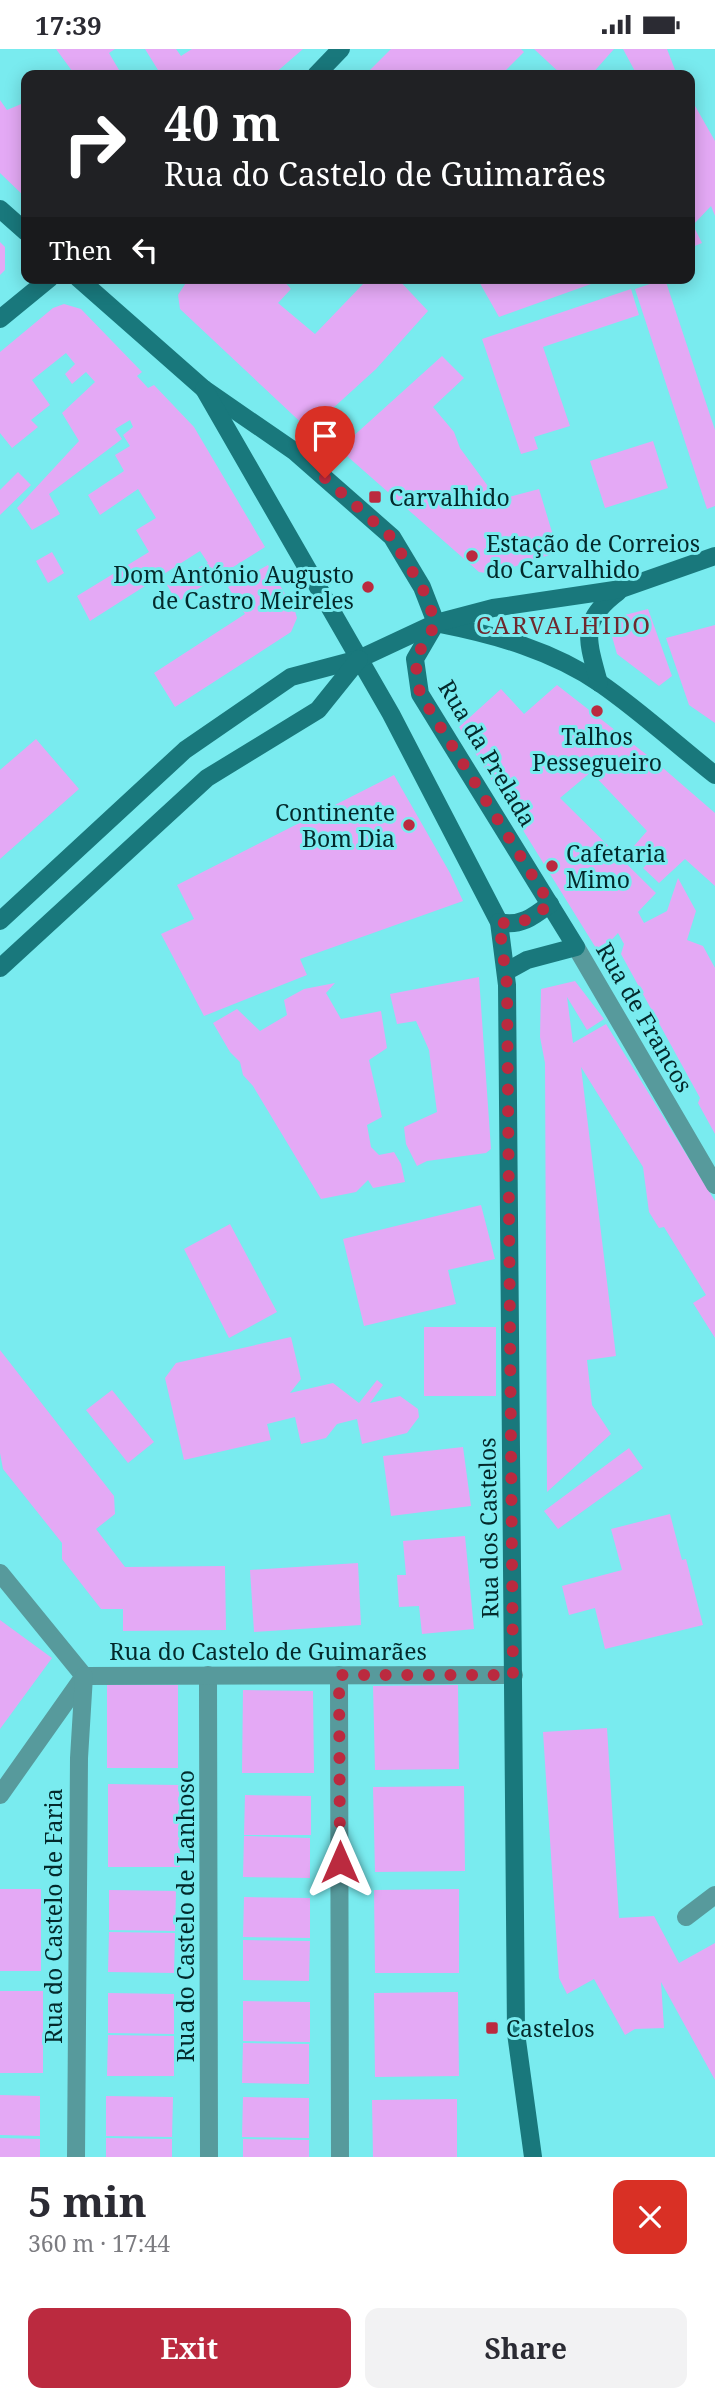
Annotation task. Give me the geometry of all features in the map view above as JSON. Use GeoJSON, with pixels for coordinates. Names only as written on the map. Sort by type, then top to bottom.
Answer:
{"type":"FeatureCollection","features":[{"type":"Feature","properties":{"kind":"main road"},"geometry":{"type":"LineString","coordinates":[[321,70],[341,49]]}},
{"type":"Feature","properties":{"kind":"main road"},"geometry":{"type":"LineString","coordinates":[[0,209],[21,228]]}},
{"type":"Feature","properties":{"kind":"main road"},"geometry":{"type":"LineString","coordinates":[[0,319],[43,284]]}},
{"type":"Feature","properties":{"kind":"main road"},"geometry":{"type":"LineString","coordinates":[[85,284],[204,389],[294,451],[391,537],[422,587],[436,623]]}},
{"type":"Feature","properties":{"kind":"main road"},"geometry":{"type":"LineString","coordinates":[[204,389],[359,659],[499,922],[507,971],[527,960],[576,947]]}},
{"type":"Feature","properties":{"kind":"main road"},"geometry":{"type":"LineString","coordinates":[[0,921],[185,750],[292,677],[359,659],[436,623],[493,608],[621,589],[715,556]]}},
{"type":"Feature","properties":{"kind":"main road"},"geometry":{"type":"LineString","coordinates":[[599,683],[588,631],[591,617],[621,589]]}},
{"type":"Feature","properties":{"kind":"main road"},"geometry":{"type":"LineString","coordinates":[[436,623],[490,634],[532,648],[599,683],[715,775]]}},
{"type":"Feature","properties":{"kind":"main road","name":"Rua da Prelada"},"geometry":{"type":"LineString","coordinates":[[436,623],[415,659],[420,694],[576,947]]}},
{"type":"Feature","properties":{"kind":"main road"},"geometry":{"type":"LineString","coordinates":[[0,968],[207,778],[318,711],[359,659]]}},
{"type":"Feature","properties":{"kind":"main road"},"geometry":{"type":"LineString","coordinates":[[499,922],[511,925],[523,922],[550,904]]}},
{"type":"Feature","properties":{"kind":"main road","name":"Rua dos Castelos"},"geometry":{"type":"LineString","coordinates":[[507,971],[516,2033],[533,2157]]}},
{"type":"Feature","properties":{"kind":"street","name":"Rua de Francos"},"geometry":{"type":"LineString","coordinates":[[576,947],[715,1185]]}},
{"type":"Feature","properties":{"kind":"street"},"geometry":{"type":"LineString","coordinates":[[0,1573],[84,1677]]}},
{"type":"Feature","properties":{"kind":"street","name":"Rua do Castelo de Lanhoso"},"geometry":{"type":"LineString","coordinates":[[208,1675],[209,2157]]}},
{"type":"Feature","properties":{"kind":"street"},"geometry":{"type":"LineString","coordinates":[[339,1675],[340,2157]]}},
{"type":"Feature","properties":{"kind":"street","name":"Rua do Castelo de Guimarães"},"geometry":{"type":"LineString","coordinates":[[0,1795],[84,1677],[513,1675]]}},
{"type":"Feature","properties":{"kind":"street","name":"Rua do Castelo de Faria"},"geometry":{"type":"LineString","coordinates":[[76,2157],[79,1758],[84,1677]]}},
{"type":"Feature","properties":{"kind":"street"},"geometry":{"type":"LineString","coordinates":[[686,1917],[715,1895]]}},
{"type":"Feature","properties":{"kind":"building"},"geometry":{"type":"Polygon","coordinates":[[[56,49],[115,49],[109,53],[119,70],[71,70],[56,49]]]}},
{"type":"Feature","properties":{"kind":"building"},"geometry":{"type":"Polygon","coordinates":[[[145,49],[176,49],[181,56],[192,49],[303,49],[279,70],[158,70],[145,49]]]}},
{"type":"Feature","properties":{"kind":"building"},"geometry":{"type":"Polygon","coordinates":[[[391,49],[521,49],[524,52],[506,70],[370,70],[391,49]]]}},
{"type":"Feature","properties":{"kind":"building"},"geometry":{"type":"Polygon","coordinates":[[[534,49],[614,49],[595,70],[557,70],[534,49]]]}},
{"type":"Feature","properties":{"kind":"building"},"geometry":{"type":"Polygon","coordinates":[[[623,49],[667,49],[675,70],[634,70],[623,49]]]}},
{"type":"Feature","properties":{"kind":"building"},"geometry":{"type":"Polygon","coordinates":[[[0,100],[7,110],[21,104],[21,193],[0,173],[0,100]]]}},
{"type":"Feature","properties":{"kind":"building"},"geometry":{"type":"Polygon","coordinates":[[[695,106],[715,141],[715,216],[711,206],[695,223],[695,106]]]}},
{"type":"Feature","properties":{"kind":"building"},"geometry":{"type":"Polygon","coordinates":[[[695,229],[702,243],[695,246],[695,229]]]}},
{"type":"Feature","properties":{"kind":"building"},"geometry":{"type":"Polygon","coordinates":[[[0,242],[5,247],[5,270],[0,275],[0,242]]]}},
{"type":"Feature","properties":{"kind":"building"},"geometry":{"type":"Polygon","coordinates":[[[185,284],[286,284],[291,289],[278,303],[315,334],[363,284],[403,284],[428,311],[376,369],[309,430],[180,309],[178,295],[185,284]]]}},
{"type":"Feature","properties":{"kind":"building"},"geometry":{"type":"Polygon","coordinates":[[[480,284],[591,284],[499,317],[480,284]]]}},
{"type":"Feature","properties":{"kind":"building"},"geometry":{"type":"Polygon","coordinates":[[[650,284],[667,284],[715,430],[715,506],[707,509],[635,289],[650,284]]]}},
{"type":"Feature","properties":{"kind":"building"},"geometry":{"type":"Polygon","coordinates":[[[631,289],[639,315],[543,347],[570,426],[534,437],[538,449],[521,454],[482,339],[631,289]]]}},
{"type":"Feature","properties":{"kind":"building"},"geometry":{"type":"Polygon","coordinates":[[[64,304],[81,309],[142,372],[137,376],[148,388],[154,385],[194,427],[265,547],[177,602],[167,585],[208,563],[200,551],[90,621],[77,596],[149,552],[136,530],[156,518],[138,489],[100,515],[88,495],[124,471],[115,455],[130,446],[123,435],[133,427],[130,420],[115,429],[122,439],[49,494],[60,514],[32,530],[17,508],[79,441],[62,413],[95,382],[86,372],[72,384],[65,374],[75,364],[66,353],[32,380],[50,405],[31,420],[38,427],[12,448],[0,433],[0,352],[53,308],[64,304]]]}},
{"type":"Feature","properties":{"kind":"building"},"geometry":{"type":"Polygon","coordinates":[[[442,356],[464,378],[433,407],[454,432],[460,448],[498,500],[539,489],[558,552],[492,574],[479,572],[339,449],[442,356]]]}},
{"type":"Feature","properties":{"kind":"building"},"geometry":{"type":"Polygon","coordinates":[[[653,441],[668,488],[605,508],[590,461],[653,441]]]}},
{"type":"Feature","properties":{"kind":"building"},"geometry":{"type":"Polygon","coordinates":[[[18,472],[31,485],[0,515],[0,490],[18,472]]]}},
{"type":"Feature","properties":{"kind":"building"},"geometry":{"type":"Polygon","coordinates":[[[52,552],[64,573],[48,583],[36,561],[52,552]]]}},
{"type":"Feature","properties":{"kind":"building"},"geometry":{"type":"Polygon","coordinates":[[[268,565],[295,611],[297,618],[291,632],[175,707],[154,673],[245,614],[228,587],[268,565]]]}},
{"type":"Feature","properties":{"kind":"building"},"geometry":{"type":"Polygon","coordinates":[[[648,609],[672,676],[659,686],[617,654],[611,633],[621,616],[648,609]]]}},
{"type":"Feature","properties":{"kind":"building"},"geometry":{"type":"Polygon","coordinates":[[[715,625],[715,723],[689,705],[666,638],[715,625]]]}},
{"type":"Feature","properties":{"kind":"building"},"geometry":{"type":"Polygon","coordinates":[[[557,685],[656,762],[715,813],[715,886],[685,859],[659,883],[643,868],[650,861],[634,846],[647,831],[591,772],[560,798],[656,893],[638,912],[644,923],[667,911],[678,878],[696,911],[687,940],[703,946],[715,968],[715,1134],[698,1103],[700,1098],[621,954],[624,944],[618,933],[599,953],[459,727],[501,689],[524,714],[557,685]]]}},
{"type":"Feature","properties":{"kind":"building"},"geometry":{"type":"Polygon","coordinates":[[[36,739],[79,789],[0,859],[0,770],[36,739]]]}},
{"type":"Feature","properties":{"kind":"building"},"geometry":{"type":"Polygon","coordinates":[[[394,775],[463,901],[300,959],[307,975],[204,1016],[161,934],[194,919],[177,885],[394,775]]]}},
{"type":"Feature","properties":{"kind":"building"},"geometry":{"type":"Polygon","coordinates":[[[479,977],[491,1149],[486,1153],[427,1161],[417,1166],[406,1144],[404,1127],[437,1112],[429,1050],[416,1021],[397,1024],[390,994],[479,977]]]}},
{"type":"Feature","properties":{"kind":"building"},"geometry":{"type":"Polygon","coordinates":[[[575,981],[604,1019],[587,1030],[567,997],[573,1043],[606,1024],[715,1201],[715,1338],[693,1303],[706,1295],[664,1227],[659,1228],[649,1212],[643,1167],[581,1067],[616,1356],[587,1360],[592,1405],[611,1434],[547,1492],[545,1063],[540,1037],[541,989],[575,981]]]}},
{"type":"Feature","properties":{"kind":"building"},"geometry":{"type":"Polygon","coordinates":[[[335,983],[326,993],[341,1019],[381,1011],[387,1048],[369,1060],[382,1117],[367,1125],[371,1147],[379,1155],[394,1152],[401,1164],[405,1182],[373,1188],[368,1180],[356,1192],[321,1199],[253,1086],[243,1075],[240,1062],[230,1052],[213,1023],[237,1009],[260,1031],[287,1015],[284,1000],[304,989],[335,983]]]}},
{"type":"Feature","properties":{"kind":"building"},"geometry":{"type":"Polygon","coordinates":[[[481,1205],[495,1259],[448,1270],[456,1304],[364,1326],[343,1239],[481,1205]]]}},
{"type":"Feature","properties":{"kind":"building"},"geometry":{"type":"Polygon","coordinates":[[[230,1224],[277,1312],[229,1338],[184,1249],[230,1224]]]}},
{"type":"Feature","properties":{"kind":"building"},"geometry":{"type":"Polygon","coordinates":[[[424,1327],[496,1327],[496,1396],[424,1396],[424,1327]]]}},
{"type":"Feature","properties":{"kind":"building"},"geometry":{"type":"Polygon","coordinates":[[[291,1337],[301,1379],[290,1393],[333,1383],[359,1403],[377,1380],[383,1385],[370,1403],[400,1396],[418,1409],[419,1417],[407,1433],[362,1444],[357,1419],[337,1424],[326,1438],[301,1444],[295,1417],[267,1424],[271,1440],[184,1460],[165,1378],[176,1363],[291,1337]]]}},
{"type":"Feature","properties":{"kind":"building"},"geometry":{"type":"Polygon","coordinates":[[[0,1350],[114,1496],[115,1514],[96,1529],[125,1567],[225,1566],[226,1630],[123,1631],[123,1609],[101,1609],[62,1559],[62,1543],[3,1469],[0,1453],[0,1350]]]}},
{"type":"Feature","properties":{"kind":"building"},"geometry":{"type":"Polygon","coordinates":[[[112,1390],[154,1442],[128,1463],[86,1410],[112,1390]]]}},
{"type":"Feature","properties":{"kind":"building"},"geometry":{"type":"Polygon","coordinates":[[[463,1447],[471,1506],[391,1516],[383,1456],[463,1447]]]}},
{"type":"Feature","properties":{"kind":"building"},"geometry":{"type":"Polygon","coordinates":[[[629,1448],[643,1468],[558,1529],[544,1511],[629,1448]]]}},
{"type":"Feature","properties":{"kind":"building"},"geometry":{"type":"Polygon","coordinates":[[[670,1514],[682,1560],[686,1559],[703,1625],[605,1649],[595,1608],[569,1615],[562,1586],[622,1570],[611,1529],[670,1514]]]}},
{"type":"Feature","properties":{"kind":"building"},"geometry":{"type":"Polygon","coordinates":[[[465,1536],[474,1629],[422,1634],[419,1606],[399,1607],[397,1575],[406,1575],[403,1541],[465,1536]]]}},
{"type":"Feature","properties":{"kind":"building"},"geometry":{"type":"Polygon","coordinates":[[[358,1563],[361,1625],[254,1632],[250,1570],[358,1563]]]}},
{"type":"Feature","properties":{"kind":"building"},"geometry":{"type":"Polygon","coordinates":[[[0,1620],[52,1658],[0,1729],[0,1620]]]}},
{"type":"Feature","properties":{"kind":"building"},"geometry":{"type":"Polygon","coordinates":[[[107,1685],[178,1685],[178,1768],[107,1768],[107,1685]]]}},
{"type":"Feature","properties":{"kind":"building"},"geometry":{"type":"Polygon","coordinates":[[[458,1685],[459,1769],[375,1770],[373,1686],[458,1685]]]}},
{"type":"Feature","properties":{"kind":"building"},"geometry":{"type":"Polygon","coordinates":[[[243,1690],[313,1691],[314,1773],[242,1773],[243,1690]]]}},
{"type":"Feature","properties":{"kind":"building"},"geometry":{"type":"Polygon","coordinates":[[[607,1728],[619,1918],[654,1916],[679,1963],[715,1943],[715,2080],[661,1982],[664,2028],[635,2029],[625,2035],[594,1979],[567,1994],[559,1978],[543,1732],[607,1728]]]}},
{"type":"Feature","properties":{"kind":"building"},"geometry":{"type":"Polygon","coordinates":[[[108,1784],[179,1785],[180,1867],[108,1867],[108,1784]]]}},
{"type":"Feature","properties":{"kind":"building"},"geometry":{"type":"Polygon","coordinates":[[[464,1786],[465,1871],[375,1872],[373,1787],[464,1786]]]}},
{"type":"Feature","properties":{"kind":"building"},"geometry":{"type":"Polygon","coordinates":[[[245,1795],[311,1796],[311,1835],[244,1835],[245,1795]]]}},
{"type":"Feature","properties":{"kind":"building"},"geometry":{"type":"Polygon","coordinates":[[[244,1836],[310,1838],[310,1878],[243,1877],[244,1836]]]}},
{"type":"Feature","properties":{"kind":"building"},"geometry":{"type":"Polygon","coordinates":[[[0,1889],[41,1889],[41,1971],[0,1971],[0,1889]]]}},
{"type":"Feature","properties":{"kind":"building"},"geometry":{"type":"Polygon","coordinates":[[[459,1889],[459,1973],[375,1973],[374,1890],[459,1889]]]}},
{"type":"Feature","properties":{"kind":"building"},"geometry":{"type":"Polygon","coordinates":[[[109,1890],[176,1891],[175,1931],[109,1930],[109,1890]]]}},
{"type":"Feature","properties":{"kind":"building"},"geometry":{"type":"Polygon","coordinates":[[[244,1897],[310,1898],[310,1938],[243,1937],[244,1897]]]}},
{"type":"Feature","properties":{"kind":"building"},"geometry":{"type":"Polygon","coordinates":[[[109,1932],[175,1933],[174,1973],[108,1972],[109,1932]]]}},
{"type":"Feature","properties":{"kind":"building"},"geometry":{"type":"Polygon","coordinates":[[[243,1940],[310,1941],[309,1981],[243,1980],[243,1940]]]}},
{"type":"Feature","properties":{"kind":"building"},"geometry":{"type":"Polygon","coordinates":[[[0,1991],[43,1991],[43,2073],[0,2073],[0,1991]]]}},
{"type":"Feature","properties":{"kind":"building"},"geometry":{"type":"Polygon","coordinates":[[[458,1992],[459,2076],[375,2077],[374,1993],[458,1992]]]}},
{"type":"Feature","properties":{"kind":"building"},"geometry":{"type":"Polygon","coordinates":[[[108,1993],[174,1994],[174,2034],[108,2033],[108,1993]]]}},
{"type":"Feature","properties":{"kind":"building"},"geometry":{"type":"Polygon","coordinates":[[[243,2001],[310,2002],[310,2042],[243,2041],[243,2001]]]}},
{"type":"Feature","properties":{"kind":"building"},"geometry":{"type":"Polygon","coordinates":[[[108,2035],[174,2036],[174,2076],[107,2076],[108,2035]]]}},
{"type":"Feature","properties":{"kind":"building"},"geometry":{"type":"Polygon","coordinates":[[[243,2043],[309,2044],[309,2084],[242,2083],[243,2043]]]}},
{"type":"Feature","properties":{"kind":"building"},"geometry":{"type":"Polygon","coordinates":[[[0,2095],[40,2096],[40,2136],[0,2135],[0,2095]]]}},
{"type":"Feature","properties":{"kind":"building"},"geometry":{"type":"Polygon","coordinates":[[[106,2096],[173,2097],[172,2137],[106,2136],[106,2096]]]}},
{"type":"Feature","properties":{"kind":"building"},"geometry":{"type":"Polygon","coordinates":[[[243,2097],[309,2098],[309,2138],[242,2137],[243,2097]]]}},
{"type":"Feature","properties":{"kind":"building"},"geometry":{"type":"Polygon","coordinates":[[[457,2099],[457,2157],[373,2157],[372,2100],[457,2099]]]}},
{"type":"Feature","properties":{"kind":"building"},"geometry":{"type":"Polygon","coordinates":[[[0,2138],[40,2139],[40,2157],[0,2157],[0,2138]]]}},
{"type":"Feature","properties":{"kind":"building"},"geometry":{"type":"Polygon","coordinates":[[[106,2138],[172,2139],[172,2157],[106,2157],[106,2138]]]}},
{"type":"Feature","properties":{"kind":"building"},"geometry":{"type":"Polygon","coordinates":[[[243,2139],[309,2140],[309,2157],[243,2157],[243,2139]]]}},
{"type":"Feature","properties":{"kind":"place","name":"Carvalhido"},"geometry":{"type":"Point","coordinates":[375,497]}},
{"type":"Feature","properties":{"kind":"place","name":"Estação de Correios do Carvalhido"},"geometry":{"type":"Point","coordinates":[472,556]}},
{"type":"Feature","properties":{"kind":"place","name":"Dom António Augusto de Castro Meireles"},"geometry":{"type":"Point","coordinates":[368,587]}},
{"type":"Feature","properties":{"kind":"place","name":"Talhos Pessegueiro"},"geometry":{"type":"Point","coordinates":[597,711]}},
{"type":"Feature","properties":{"kind":"place","name":"Continente Bom Dia"},"geometry":{"type":"Point","coordinates":[409,825]}},
{"type":"Feature","properties":{"kind":"place","name":"Cafetaria Mimo"},"geometry":{"type":"Point","coordinates":[552,866]}},
{"type":"Feature","properties":{"kind":"place","name":"Castelos"},"geometry":{"type":"Point","coordinates":[492,2028]}},
{"type":"Feature","properties":{"kind":"district","name":"CARVALHIDO"},"geometry":{"type":"Point","coordinates":[564,624]}},
{"type":"Feature","properties":{"kind":"route"},"geometry":{"type":"LineString","coordinates":[[325,478],[391,537],[422,587],[436,623],[415,659],[420,694],[550,904],[523,922],[511,925],[499,922],[507,971],[513,1675],[339,1675],[340,1862]]}}]}
